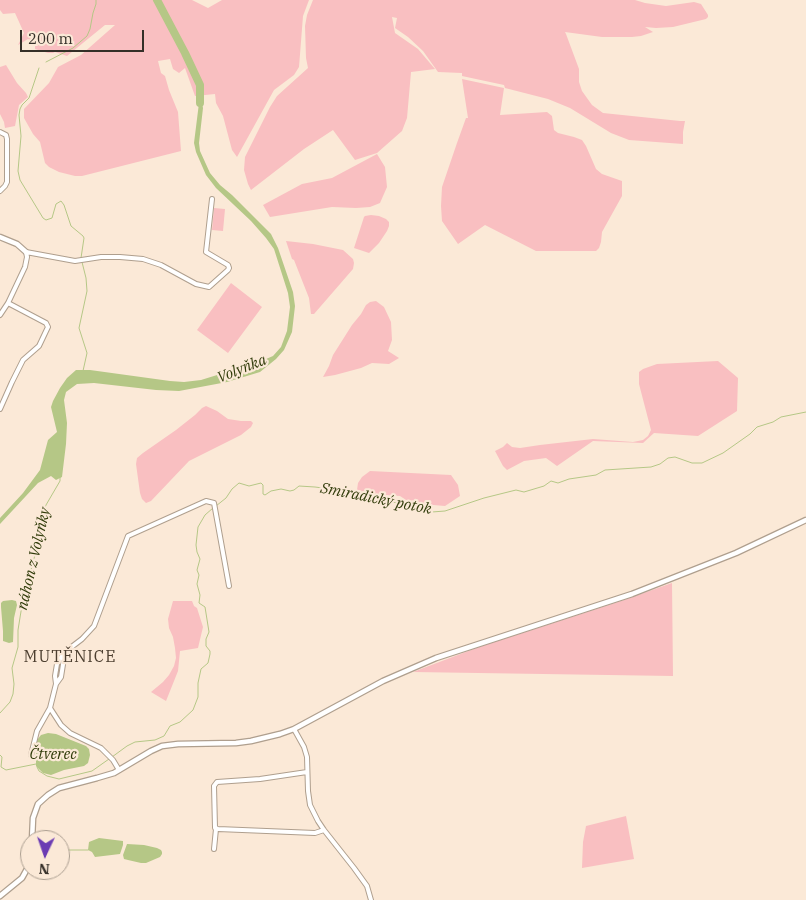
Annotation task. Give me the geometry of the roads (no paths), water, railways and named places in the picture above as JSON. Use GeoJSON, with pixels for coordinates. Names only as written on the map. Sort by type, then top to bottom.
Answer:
{"type":"FeatureCollection","features":[{"type":"Feature","properties":{"kind":"street"},"geometry":{"type":"LineString","coordinates":[[0,132],[6,135],[7,139],[7,182],[0,191]]}},
{"type":"Feature","properties":{"kind":"street"},"geometry":{"type":"LineString","coordinates":[[0,237],[17,244],[26,252],[75,261],[101,257],[143,259],[161,265],[196,284],[210,286],[229,268],[228,265],[206,252],[212,199]]}},
{"type":"Feature","properties":{"kind":"street"},"geometry":{"type":"LineString","coordinates":[[0,315],[8,303],[25,267],[26,252]]}},
{"type":"Feature","properties":{"kind":"street"},"geometry":{"type":"LineString","coordinates":[[0,408],[23,360],[39,346],[48,327],[46,323],[8,303]]}},
{"type":"Feature","properties":{"kind":"street"},"geometry":{"type":"LineString","coordinates":[[31,755],[37,731],[50,708],[56,684],[61,678],[65,652],[82,640],[94,626],[128,536],[206,501],[214,503],[229,586]]}},
{"type":"Feature","properties":{"kind":"street"},"geometry":{"type":"LineString","coordinates":[[32,830],[33,818],[38,804],[48,795],[59,788],[106,776],[162,746],[251,741],[280,734],[294,729],[383,681],[436,658],[632,594],[736,553],[806,520]]}},
{"type":"Feature","properties":{"kind":"street"},"geometry":{"type":"LineString","coordinates":[[50,708],[61,725],[70,733],[101,748],[113,760],[119,770]]}},
{"type":"Feature","properties":{"kind":"street"},"geometry":{"type":"LineString","coordinates":[[294,729],[307,756],[310,805],[324,830],[367,886],[371,900]]}},
{"type":"Feature","properties":{"kind":"street"},"geometry":{"type":"LineString","coordinates":[[214,849],[216,829],[214,825],[214,786],[217,782],[307,772]]}},
{"type":"Feature","properties":{"kind":"street"},"geometry":{"type":"LineString","coordinates":[[216,829],[315,833],[324,830]]}},
{"type":"Feature","properties":{"kind":"street"},"geometry":{"type":"LineString","coordinates":[[0,896],[20,880]]}},
{"type":"Feature","properties":{"kind":"water"},"geometry":{"type":"Polygon","coordinates":[[[200,95],[203,108],[199,143],[200,151],[210,173],[271,234],[278,248],[293,292],[295,306],[292,332],[284,350],[260,372],[227,382],[179,391],[94,383],[77,384],[66,392],[64,400],[67,423],[62,477],[56,480],[51,476],[38,483],[0,524],[0,518],[23,493],[40,470],[48,440],[57,432],[51,407],[53,401],[67,378],[76,370],[90,370],[184,382],[201,380],[259,362],[273,356],[281,347],[287,331],[290,307],[288,293],[274,249],[251,221],[216,188],[206,175],[194,143],[200,95]]]}},
{"type":"Feature","properties":{"kind":"water"},"geometry":{"type":"Polygon","coordinates":[[[12,600],[16,601],[17,605],[14,618],[13,642],[9,643],[3,641],[1,603],[12,600]]]}},
{"type":"Feature","properties":{"kind":"water","name":"Čtverec"},"geometry":{"type":"Polygon","coordinates":[[[48,733],[56,734],[86,746],[89,749],[90,755],[88,763],[84,766],[51,775],[43,773],[36,766],[36,744],[41,735],[48,733]]]}},
{"type":"Feature","properties":{"kind":"water"},"geometry":{"type":"Polygon","coordinates":[[[99,838],[123,841],[120,854],[95,857],[88,850],[89,842],[99,838]]]}},
{"type":"Feature","properties":{"kind":"water"},"geometry":{"type":"Polygon","coordinates":[[[127,844],[157,848],[161,850],[162,854],[160,857],[146,863],[124,859],[123,855],[127,844]]]}},
{"type":"Feature","properties":{"kind":"waterway"},"geometry":{"type":"LineString","coordinates":[[46,62],[73,48],[87,36],[96,0]]}},
{"type":"Feature","properties":{"kind":"waterway","name":"Volyňka"},"geometry":{"type":"LineString","coordinates":[[157,0],[200,85],[200,103]]}},
{"type":"Feature","properties":{"kind":"waterway"},"geometry":{"type":"LineString","coordinates":[[39,68],[29,98],[20,109],[21,136],[18,171],[20,180],[43,218],[46,220],[52,218],[56,204],[61,201],[64,205],[71,226],[84,238],[81,258]]}},
{"type":"Feature","properties":{"kind":"waterway"},"geometry":{"type":"LineString","coordinates":[[82,262],[87,291],[79,328],[87,353],[83,371]]}},
{"type":"Feature","properties":{"kind":"waterway","name":"Smiradický potok"},"geometry":{"type":"LineString","coordinates":[[216,506],[239,483],[249,486],[261,483],[263,485],[263,494],[265,495],[271,491],[281,489],[294,490],[299,486],[315,487],[345,491],[387,502],[404,503],[408,507],[426,508],[432,512],[445,511],[516,490],[524,492],[544,486],[551,481],[558,483],[569,479],[596,475],[605,470],[651,467],[660,464],[668,458],[675,457],[692,463],[702,463],[723,453],[757,427],[773,422],[781,417],[806,412]]}},
{"type":"Feature","properties":{"kind":"waterway","name":"náhon z Volyňky"},"geometry":{"type":"LineString","coordinates":[[0,713],[10,702],[13,694],[12,668],[18,647],[18,630],[23,599],[41,533],[43,513],[60,481],[60,477]]}},
{"type":"Feature","properties":{"kind":"waterway","name":"Smiradický potok"},"geometry":{"type":"LineString","coordinates":[[112,757],[135,742],[155,740],[164,736],[170,726],[180,722],[193,710],[198,697],[201,669],[208,663],[210,654],[206,646],[209,632],[205,607],[199,603],[200,595],[197,584],[199,575],[197,570],[200,559],[196,545],[198,527],[205,515],[213,508]]}},
{"type":"Feature","properties":{"kind":"waterway","name":"Smiradický potok"},"geometry":{"type":"LineString","coordinates":[[0,755],[2,757],[1,767],[6,770],[36,764]]}},
{"type":"Feature","properties":{"kind":"waterway","name":"Smiradický potok"},"geometry":{"type":"LineString","coordinates":[[37,767],[39,771],[47,776],[59,779],[92,771],[109,759]]}},
{"type":"Feature","properties":{"kind":"waterway"},"geometry":{"type":"LineString","coordinates":[[70,850],[88,850]]}},
{"type":"Feature","properties":{"kind":"district","name":"MUTĚNICE"},"geometry":{"type":"Point","coordinates":[70,657]}}]}
